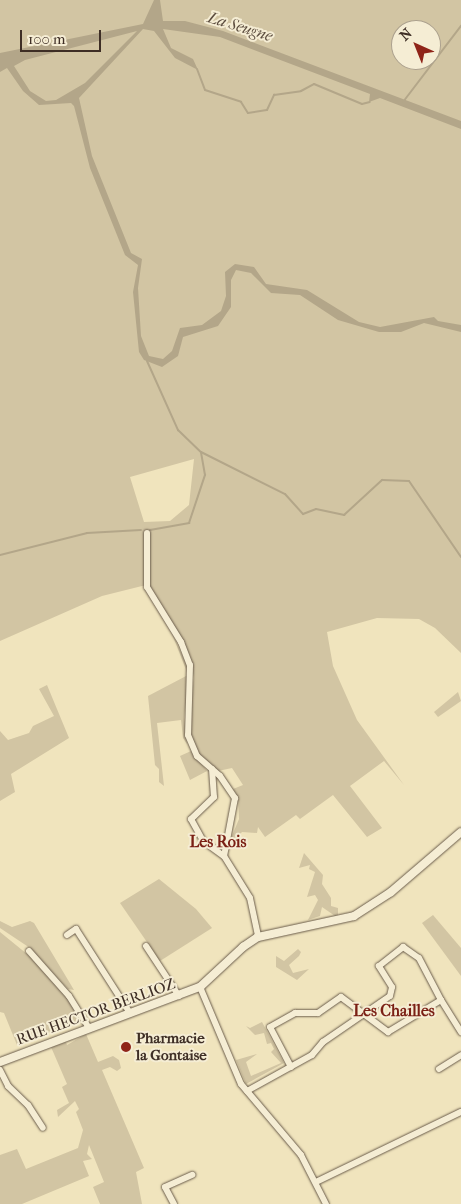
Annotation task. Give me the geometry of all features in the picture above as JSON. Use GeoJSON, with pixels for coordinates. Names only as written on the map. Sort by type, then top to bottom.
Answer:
{"type":"FeatureCollection","features":[{"type":"Feature","properties":{"kind":"street"},"geometry":{"type":"LineString","coordinates":[[147,533],[147,587],[181,642],[190,665],[188,735],[197,756],[226,783],[236,804],[224,856]]}},
{"type":"Feature","properties":{"kind":"street"},"geometry":{"type":"LineString","coordinates":[[212,769],[214,797],[191,819],[203,841],[224,856],[250,898],[258,937],[342,921],[369,908],[461,832]]}},
{"type":"Feature","properties":{"kind":"street"},"geometry":{"type":"LineString","coordinates":[[66,935],[76,929],[130,1013]]}},
{"type":"Feature","properties":{"kind":"street","name":"RUE HECTOR BERLIOZ"},"geometry":{"type":"LineString","coordinates":[[0,1062],[200,987],[243,947],[258,937]]}},
{"type":"Feature","properties":{"kind":"street"},"geometry":{"type":"LineString","coordinates":[[146,946],[179,996]]}},
{"type":"Feature","properties":{"kind":"street"},"geometry":{"type":"LineString","coordinates":[[246,1091],[291,1067],[366,1014],[393,992],[379,966],[403,947],[419,958],[441,1000],[461,1032]]}},
{"type":"Feature","properties":{"kind":"street"},"geometry":{"type":"LineString","coordinates":[[29,951],[70,996],[88,1028]]}},
{"type":"Feature","properties":{"kind":"street"},"geometry":{"type":"LineString","coordinates":[[200,987],[226,1053],[246,1091],[277,1124],[318,1181],[326,1204]]}},
{"type":"Feature","properties":{"kind":"street"},"geometry":{"type":"LineString","coordinates":[[291,1067],[270,1027],[295,1013],[318,1013],[342,997],[388,1032],[441,1000]]}},
{"type":"Feature","properties":{"kind":"street"},"geometry":{"type":"LineString","coordinates":[[439,1069],[461,1055]]}},
{"type":"Feature","properties":{"kind":"street"},"geometry":{"type":"LineString","coordinates":[[0,1070],[8,1086],[28,1105],[43,1128]]}},
{"type":"Feature","properties":{"kind":"street"},"geometry":{"type":"LineString","coordinates":[[318,1181],[461,1112]]}},
{"type":"Feature","properties":{"kind":"street"},"geometry":{"type":"LineString","coordinates":[[174,1204],[165,1187],[192,1175]]}},
{"type":"Feature","properties":{"kind":"shaded area"},"geometry":{"type":"Polygon","coordinates":[[[0,0],[461,0],[461,653],[435,628],[419,619],[377,618],[327,632],[333,666],[357,720],[404,785],[384,761],[350,786],[382,828],[367,837],[333,795],[300,819],[296,815],[265,837],[258,827],[257,833],[242,832],[227,848],[239,819],[238,797],[233,789],[243,785],[232,768],[218,771],[201,758],[194,745],[188,726],[194,678],[190,656],[146,585],[102,596],[0,641],[0,0]],[[194,459],[130,477],[144,522],[170,521],[189,505],[194,459]]]}},
{"type":"Feature","properties":{"kind":"shaded area"},"geometry":{"type":"Polygon","coordinates":[[[154,0],[160,0],[163,21],[185,21],[223,31],[461,121],[461,129],[380,98],[369,102],[370,94],[220,37],[163,29],[171,48],[193,59],[198,70],[175,58],[154,31],[143,29],[79,98],[92,156],[131,253],[142,259],[138,288],[141,336],[149,356],[163,359],[172,351],[180,328],[202,325],[221,311],[226,296],[225,272],[235,264],[254,267],[266,284],[307,290],[359,322],[380,327],[434,317],[438,321],[461,325],[461,332],[424,323],[401,332],[379,332],[338,320],[300,295],[271,293],[251,273],[236,270],[231,280],[231,307],[218,326],[183,337],[178,356],[162,367],[144,360],[139,352],[133,292],[138,265],[125,255],[90,168],[74,106],[71,103],[39,105],[23,91],[7,68],[0,72],[0,53],[143,24],[154,0]],[[137,31],[25,60],[14,66],[30,91],[46,101],[56,100],[85,83],[137,31]]]}},
{"type":"Feature","properties":{"kind":"shaded area"},"geometry":{"type":"Polygon","coordinates":[[[171,631],[190,672],[184,717],[187,744],[183,738],[181,720],[157,723],[164,786],[159,782],[159,769],[155,765],[148,696],[188,675],[171,631]]]}},
{"type":"Feature","properties":{"kind":"shaded area"},"geometry":{"type":"Polygon","coordinates":[[[47,685],[69,738],[11,774],[15,792],[0,801],[0,731],[8,740],[29,733],[33,726],[54,716],[39,689],[47,685]]]}},
{"type":"Feature","properties":{"kind":"shaded area"},"geometry":{"type":"Polygon","coordinates":[[[458,692],[461,701],[438,717],[434,712],[458,692]]]}},
{"type":"Feature","properties":{"kind":"shaded area"},"geometry":{"type":"Polygon","coordinates":[[[191,751],[207,771],[190,780],[180,756],[191,751]]]}},
{"type":"Feature","properties":{"kind":"shaded area"},"geometry":{"type":"Polygon","coordinates":[[[304,853],[323,875],[322,884],[331,898],[331,906],[338,908],[338,918],[322,907],[320,916],[308,920],[318,900],[315,895],[307,897],[315,872],[309,869],[310,865],[299,868],[304,853]]]}},
{"type":"Feature","properties":{"kind":"shaded area"},"geometry":{"type":"Polygon","coordinates":[[[159,879],[196,909],[212,928],[160,961],[120,903],[159,879]]]}},
{"type":"Feature","properties":{"kind":"shaded area"},"geometry":{"type":"Polygon","coordinates":[[[433,915],[461,948],[461,976],[422,923],[433,915]]]}},
{"type":"Feature","properties":{"kind":"shaded area"},"geometry":{"type":"Polygon","coordinates":[[[0,921],[12,927],[30,921],[34,923],[74,990],[68,989],[27,946],[0,928],[0,921]]]}},
{"type":"Feature","properties":{"kind":"shaded area"},"geometry":{"type":"Polygon","coordinates":[[[0,932],[38,963],[64,992],[82,1020],[17,1045],[4,1013],[0,1012],[0,932]]]}},
{"type":"Feature","properties":{"kind":"shaded area"},"geometry":{"type":"Polygon","coordinates":[[[298,949],[301,952],[299,956],[289,965],[293,973],[309,969],[297,980],[276,967],[276,956],[284,961],[298,949]]]}},
{"type":"Feature","properties":{"kind":"shaded area"},"geometry":{"type":"Polygon","coordinates":[[[262,1022],[284,1063],[246,1084],[236,1060],[257,1054],[246,1062],[251,1076],[281,1063],[271,1052],[274,1049],[271,1043],[267,1044],[264,1033],[255,1035],[246,1026],[250,1028],[262,1022]]]}},
{"type":"Feature","properties":{"kind":"shaded area"},"geometry":{"type":"Polygon","coordinates":[[[86,1034],[98,1062],[113,1056],[119,1060],[121,1068],[117,1071],[110,1067],[102,1070],[144,1168],[136,1172],[142,1204],[100,1204],[93,1187],[104,1182],[89,1145],[87,1154],[92,1159],[83,1161],[89,1176],[22,1204],[0,1204],[0,1155],[17,1149],[26,1169],[78,1148],[83,1130],[76,1112],[79,1109],[75,1101],[58,1117],[57,1110],[69,1103],[62,1087],[67,1084],[51,1047],[66,1042],[67,1045],[86,1034]]]}},
{"type":"Feature","properties":{"kind":"waterway"},"geometry":{"type":"LineString","coordinates":[[403,102],[461,26]]}},
{"type":"Feature","properties":{"kind":"waterway"},"geometry":{"type":"LineString","coordinates":[[197,69],[205,90],[241,102],[248,113],[267,110],[274,95],[301,91],[314,84],[362,104],[370,102]]}},
{"type":"Feature","properties":{"kind":"waterway"},"geometry":{"type":"LineString","coordinates":[[147,361],[178,430],[201,452],[285,494],[303,514],[316,509],[344,515],[382,480],[409,481],[461,557]]}},
{"type":"Feature","properties":{"kind":"waterway"},"geometry":{"type":"LineString","coordinates":[[150,530],[189,523],[205,475],[201,452]]}},
{"type":"Feature","properties":{"kind":"waterway"},"geometry":{"type":"LineString","coordinates":[[0,555],[87,533],[141,530]]}},
{"type":"Feature","properties":{"kind":"place","name":"Pharmacie la Gontaise"},"geometry":{"type":"Point","coordinates":[126,1047]}},
{"type":"Feature","properties":{"kind":"district","name":"Les Rois"},"geometry":{"type":"Point","coordinates":[218,842]}},
{"type":"Feature","properties":{"kind":"district","name":"Les Chailles"},"geometry":{"type":"Point","coordinates":[394,1011]}},
{"type":"Feature","properties":{"kind":"water label","name":"La Seugne"},"geometry":{"type":"Point","coordinates":[240,27]}}]}
